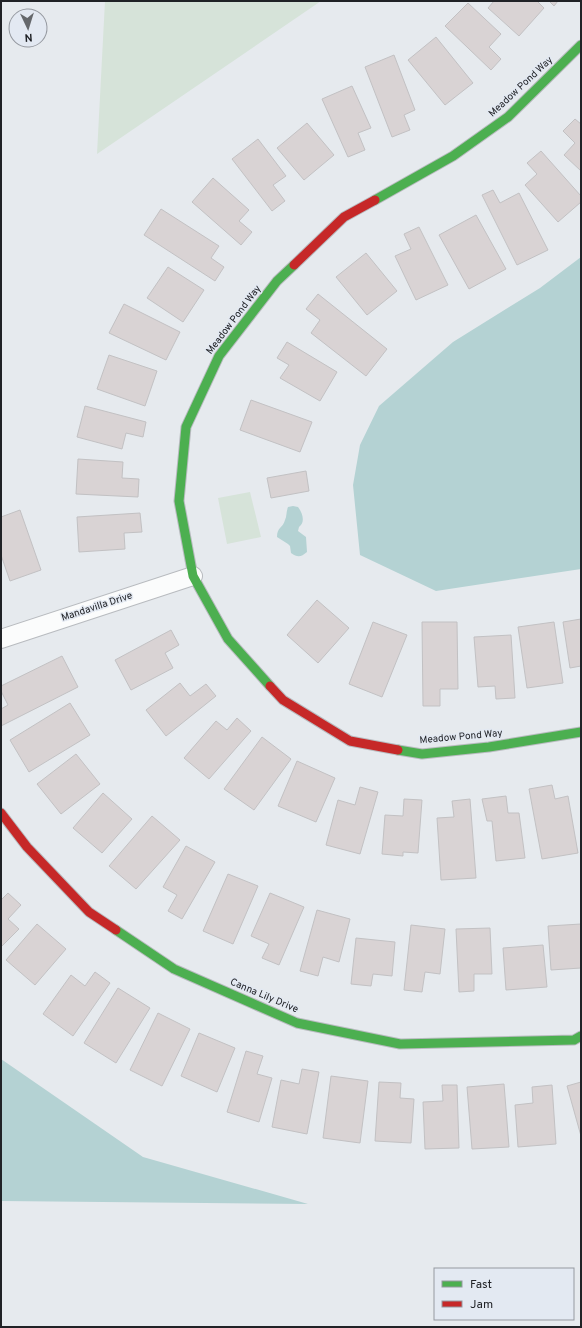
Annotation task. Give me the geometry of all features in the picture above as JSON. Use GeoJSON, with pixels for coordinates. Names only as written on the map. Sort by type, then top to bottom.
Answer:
{"type":"FeatureCollection","features":[{"type":"Feature","properties":{"kind":"street","name":"Meadow Pond Way"},"geometry":{"type":"LineString","coordinates":[[581,45],[508,117],[453,156],[344,217],[277,281],[219,356],[186,427],[179,501],[193,576],[228,639],[284,700],[350,741],[422,754],[490,747],[581,732]]}},
{"type":"Feature","properties":{"kind":"street","name":"Mandavilla Drive"},"geometry":{"type":"LineString","coordinates":[[1,639],[193,576]]}},
{"type":"Feature","properties":{"kind":"street","name":"Canna Lily Drive"},"geometry":{"type":"LineString","coordinates":[[1,813],[27,847],[89,912],[174,969],[297,1023],[400,1044],[574,1040],[581,1036]]}},
{"type":"Feature","properties":{"kind":"shaded area"},"geometry":{"type":"Polygon","coordinates":[[[105,1],[321,1],[97,154],[105,1]]]}},
{"type":"Feature","properties":{"kind":"shaded area"},"geometry":{"type":"Polygon","coordinates":[[[250,492],[261,537],[227,544],[218,498],[250,492]]]}},
{"type":"Feature","properties":{"kind":"water"},"geometry":{"type":"Polygon","coordinates":[[[581,257],[581,569],[436,591],[360,555],[353,485],[360,445],[379,406],[453,342],[540,288],[581,257]]]}},
{"type":"Feature","properties":{"kind":"water"},"geometry":{"type":"Polygon","coordinates":[[[288,507],[298,507],[303,517],[298,531],[306,537],[307,552],[299,556],[291,553],[290,546],[277,537],[278,531],[286,518],[288,507]]]}},
{"type":"Feature","properties":{"kind":"water"},"geometry":{"type":"Polygon","coordinates":[[[1,1059],[143,1157],[308,1204],[1,1201],[1,1059]]]}},
{"type":"Feature","properties":{"kind":"building"},"geometry":{"type":"Polygon","coordinates":[[[494,1],[537,1],[544,8],[519,36],[488,8],[494,1]]]}},
{"type":"Feature","properties":{"kind":"building"},"geometry":{"type":"Polygon","coordinates":[[[549,1],[558,1],[554,6],[549,1]]]}},
{"type":"Feature","properties":{"kind":"building"},"geometry":{"type":"Polygon","coordinates":[[[468,3],[501,34],[489,47],[501,59],[491,70],[445,26],[468,3]]]}},
{"type":"Feature","properties":{"kind":"building"},"geometry":{"type":"Polygon","coordinates":[[[436,37],[473,83],[445,105],[408,60],[436,37]]]}},
{"type":"Feature","properties":{"kind":"building"},"geometry":{"type":"Polygon","coordinates":[[[394,55],[415,110],[404,115],[410,130],[392,137],[365,67],[394,55]]]}},
{"type":"Feature","properties":{"kind":"building"},"geometry":{"type":"Polygon","coordinates":[[[352,86],[371,128],[358,133],[365,150],[348,157],[322,99],[352,86]]]}},
{"type":"Feature","properties":{"kind":"building"},"geometry":{"type":"Polygon","coordinates":[[[575,119],[581,124],[581,171],[564,155],[575,143],[563,131],[575,119]]]}},
{"type":"Feature","properties":{"kind":"building"},"geometry":{"type":"Polygon","coordinates":[[[307,123],[334,155],[304,180],[277,148],[307,123]]]}},
{"type":"Feature","properties":{"kind":"building"},"geometry":{"type":"Polygon","coordinates":[[[258,139],[286,176],[273,185],[285,201],[272,211],[232,159],[258,139]]]}},
{"type":"Feature","properties":{"kind":"building"},"geometry":{"type":"Polygon","coordinates":[[[541,151],[581,196],[581,202],[558,222],[525,185],[537,174],[527,163],[541,151]]]}},
{"type":"Feature","properties":{"kind":"building"},"geometry":{"type":"Polygon","coordinates":[[[213,178],[249,210],[239,221],[252,232],[241,245],[192,202],[213,178]]]}},
{"type":"Feature","properties":{"kind":"building"},"geometry":{"type":"Polygon","coordinates":[[[493,190],[500,203],[519,193],[548,250],[517,265],[482,195],[493,190]]]}},
{"type":"Feature","properties":{"kind":"building"},"geometry":{"type":"Polygon","coordinates":[[[161,209],[219,246],[211,258],[224,267],[215,281],[144,235],[161,209]]]}},
{"type":"Feature","properties":{"kind":"building"},"geometry":{"type":"Polygon","coordinates":[[[476,215],[506,269],[469,289],[439,235],[476,215]]]}},
{"type":"Feature","properties":{"kind":"building"},"geometry":{"type":"Polygon","coordinates":[[[419,227],[448,285],[416,300],[395,256],[411,249],[404,234],[419,227]]]}},
{"type":"Feature","properties":{"kind":"building"},"geometry":{"type":"Polygon","coordinates":[[[366,253],[397,291],[367,315],[336,277],[366,253]]]}},
{"type":"Feature","properties":{"kind":"building"},"geometry":{"type":"Polygon","coordinates":[[[168,267],[204,290],[183,322],[147,298],[168,267]]]}},
{"type":"Feature","properties":{"kind":"building"},"geometry":{"type":"Polygon","coordinates":[[[318,294],[387,349],[366,376],[311,333],[320,320],[306,309],[318,294]]]}},
{"type":"Feature","properties":{"kind":"building"},"geometry":{"type":"Polygon","coordinates":[[[124,304],[180,332],[166,360],[109,333],[124,304]]]}},
{"type":"Feature","properties":{"kind":"building"},"geometry":{"type":"Polygon","coordinates":[[[287,342],[337,372],[320,401],[280,378],[289,365],[277,358],[287,342]]]}},
{"type":"Feature","properties":{"kind":"building"},"geometry":{"type":"Polygon","coordinates":[[[109,355],[157,371],[145,406],[97,389],[109,355]]]}},
{"type":"Feature","properties":{"kind":"building"},"geometry":{"type":"Polygon","coordinates":[[[251,400],[312,422],[300,452],[240,430],[251,400]]]}},
{"type":"Feature","properties":{"kind":"building"},"geometry":{"type":"Polygon","coordinates":[[[85,406],[146,422],[143,437],[126,433],[122,449],[77,437],[85,406]]]}},
{"type":"Feature","properties":{"kind":"building"},"geometry":{"type":"Polygon","coordinates":[[[78,459],[123,462],[122,478],[139,479],[138,497],[76,494],[78,459]]]}},
{"type":"Feature","properties":{"kind":"building"},"geometry":{"type":"Polygon","coordinates":[[[306,471],[309,491],[271,498],[267,478],[306,471]]]}},
{"type":"Feature","properties":{"kind":"building"},"geometry":{"type":"Polygon","coordinates":[[[20,510],[41,570],[10,581],[1,555],[1,517],[20,510]]]}},
{"type":"Feature","properties":{"kind":"building"},"geometry":{"type":"Polygon","coordinates":[[[140,513],[142,532],[124,533],[125,549],[79,552],[77,517],[140,513]]]}},
{"type":"Feature","properties":{"kind":"building"},"geometry":{"type":"Polygon","coordinates":[[[317,600],[349,628],[318,663],[287,635],[317,600]]]}},
{"type":"Feature","properties":{"kind":"building"},"geometry":{"type":"Polygon","coordinates":[[[581,619],[581,666],[570,668],[563,622],[581,619]]]}},
{"type":"Feature","properties":{"kind":"building"},"geometry":{"type":"Polygon","coordinates":[[[373,622],[407,635],[382,697],[349,684],[373,622]]]}},
{"type":"Feature","properties":{"kind":"building"},"geometry":{"type":"Polygon","coordinates":[[[422,622],[457,622],[458,689],[440,689],[440,706],[423,706],[422,622]]]}},
{"type":"Feature","properties":{"kind":"building"},"geometry":{"type":"Polygon","coordinates":[[[554,622],[563,683],[527,688],[518,627],[554,622]]]}},
{"type":"Feature","properties":{"kind":"building"},"geometry":{"type":"Polygon","coordinates":[[[171,630],[179,645],[165,653],[173,668],[131,690],[115,660],[171,630]]]}},
{"type":"Feature","properties":{"kind":"building"},"geometry":{"type":"Polygon","coordinates":[[[511,635],[515,698],[496,699],[495,686],[478,687],[474,637],[511,635]]]}},
{"type":"Feature","properties":{"kind":"building"},"geometry":{"type":"Polygon","coordinates":[[[62,656],[78,687],[1,726],[1,709],[8,705],[1,691],[1,686],[62,656]]]}},
{"type":"Feature","properties":{"kind":"building"},"geometry":{"type":"Polygon","coordinates":[[[180,683],[190,696],[206,684],[216,696],[166,736],[146,710],[180,683]]]}},
{"type":"Feature","properties":{"kind":"building"},"geometry":{"type":"Polygon","coordinates":[[[70,703],[90,735],[29,772],[10,740],[70,703]]]}},
{"type":"Feature","properties":{"kind":"building"},"geometry":{"type":"Polygon","coordinates":[[[237,718],[251,731],[209,779],[184,758],[216,721],[227,730],[237,718]]]}},
{"type":"Feature","properties":{"kind":"building"},"geometry":{"type":"Polygon","coordinates":[[[262,737],[291,759],[254,810],[224,789],[262,737]]]}},
{"type":"Feature","properties":{"kind":"building"},"geometry":{"type":"Polygon","coordinates":[[[76,754],[100,784],[61,814],[37,784],[76,754]]]}},
{"type":"Feature","properties":{"kind":"building"},"geometry":{"type":"Polygon","coordinates":[[[297,761],[335,778],[316,822],[278,806],[297,761]]]}},
{"type":"Feature","properties":{"kind":"building"},"geometry":{"type":"Polygon","coordinates":[[[552,785],[555,799],[568,796],[578,853],[542,859],[529,789],[552,785]]]}},
{"type":"Feature","properties":{"kind":"building"},"geometry":{"type":"Polygon","coordinates":[[[360,787],[378,792],[360,854],[326,845],[338,800],[355,805],[360,787]]]}},
{"type":"Feature","properties":{"kind":"building"},"geometry":{"type":"Polygon","coordinates":[[[103,793],[132,819],[102,853],[73,828],[103,793]]]}},
{"type":"Feature","properties":{"kind":"building"},"geometry":{"type":"Polygon","coordinates":[[[506,796],[508,813],[519,813],[525,858],[496,861],[492,821],[487,821],[482,799],[506,796]]]}},
{"type":"Feature","properties":{"kind":"building"},"geometry":{"type":"Polygon","coordinates":[[[404,799],[422,800],[418,853],[403,852],[403,856],[382,854],[385,815],[403,816],[404,799]]]}},
{"type":"Feature","properties":{"kind":"building"},"geometry":{"type":"Polygon","coordinates":[[[470,799],[476,878],[441,880],[437,818],[454,817],[452,801],[470,799]]]}},
{"type":"Feature","properties":{"kind":"building"},"geometry":{"type":"Polygon","coordinates":[[[152,816],[180,840],[136,889],[109,866],[152,816]]]}},
{"type":"Feature","properties":{"kind":"building"},"geometry":{"type":"Polygon","coordinates":[[[186,846],[215,862],[182,919],[168,911],[177,895],[163,887],[186,846]]]}},
{"type":"Feature","properties":{"kind":"building"},"geometry":{"type":"Polygon","coordinates":[[[228,874],[258,886],[233,944],[203,931],[228,874]]]}},
{"type":"Feature","properties":{"kind":"building"},"geometry":{"type":"Polygon","coordinates":[[[8,893],[21,905],[8,919],[19,929],[1,947],[1,900],[8,893]]]}},
{"type":"Feature","properties":{"kind":"building"},"geometry":{"type":"Polygon","coordinates":[[[270,893],[304,907],[279,965],[262,958],[269,944],[251,936],[270,893]]]}},
{"type":"Feature","properties":{"kind":"building"},"geometry":{"type":"Polygon","coordinates":[[[317,910],[350,919],[339,962],[323,957],[318,976],[300,971],[317,910]]]}},
{"type":"Feature","properties":{"kind":"building"},"geometry":{"type":"Polygon","coordinates":[[[37,924],[66,949],[35,985],[6,960],[37,924]]]}},
{"type":"Feature","properties":{"kind":"building"},"geometry":{"type":"Polygon","coordinates":[[[581,924],[581,968],[551,970],[548,926],[581,924]]]}},
{"type":"Feature","properties":{"kind":"building"},"geometry":{"type":"Polygon","coordinates":[[[411,925],[445,929],[440,974],[425,972],[422,992],[404,990],[411,925]]]}},
{"type":"Feature","properties":{"kind":"building"},"geometry":{"type":"Polygon","coordinates":[[[490,928],[492,974],[474,974],[474,991],[459,992],[456,929],[490,928]]]}},
{"type":"Feature","properties":{"kind":"building"},"geometry":{"type":"Polygon","coordinates":[[[356,938],[395,942],[392,976],[373,974],[371,986],[351,984],[356,938]]]}},
{"type":"Feature","properties":{"kind":"building"},"geometry":{"type":"Polygon","coordinates":[[[543,945],[547,987],[506,990],[503,948],[543,945]]]}},
{"type":"Feature","properties":{"kind":"building"},"geometry":{"type":"Polygon","coordinates":[[[95,972],[110,983],[73,1036],[43,1014],[71,975],[85,986],[95,972]]]}},
{"type":"Feature","properties":{"kind":"building"},"geometry":{"type":"Polygon","coordinates":[[[118,988],[150,1008],[116,1063],[84,1043],[118,988]]]}},
{"type":"Feature","properties":{"kind":"building"},"geometry":{"type":"Polygon","coordinates":[[[158,1013],[190,1029],[162,1086],[130,1070],[158,1013]]]}},
{"type":"Feature","properties":{"kind":"building"},"geometry":{"type":"Polygon","coordinates":[[[199,1033],[235,1048],[217,1092],[181,1076],[199,1033]]]}},
{"type":"Feature","properties":{"kind":"building"},"geometry":{"type":"Polygon","coordinates":[[[246,1051],[263,1056],[257,1074],[272,1078],[259,1122],[227,1112],[246,1051]]]}},
{"type":"Feature","properties":{"kind":"building"},"geometry":{"type":"Polygon","coordinates":[[[302,1069],[319,1072],[307,1134],[272,1127],[281,1080],[299,1084],[302,1069]]]}},
{"type":"Feature","properties":{"kind":"building"},"geometry":{"type":"Polygon","coordinates":[[[331,1076],[368,1081],[360,1143],[323,1138],[331,1076]]]}},
{"type":"Feature","properties":{"kind":"building"},"geometry":{"type":"Polygon","coordinates":[[[379,1082],[401,1083],[400,1098],[414,1099],[411,1143],[375,1141],[379,1082]]]}},
{"type":"Feature","properties":{"kind":"building"},"geometry":{"type":"Polygon","coordinates":[[[581,1082],[581,1136],[567,1086],[581,1082]]]}},
{"type":"Feature","properties":{"kind":"building"},"geometry":{"type":"Polygon","coordinates":[[[504,1084],[509,1147],[472,1149],[467,1087],[504,1084]]]}},
{"type":"Feature","properties":{"kind":"building"},"geometry":{"type":"Polygon","coordinates":[[[442,1085],[457,1085],[459,1148],[425,1149],[423,1102],[443,1101],[442,1085]]]}},
{"type":"Feature","properties":{"kind":"building"},"geometry":{"type":"Polygon","coordinates":[[[552,1085],[556,1144],[518,1147],[515,1105],[533,1103],[532,1087],[552,1085]]]}},
{"type":"Feature","properties":{"kind":"traffic: fast"},"geometry":{"type":"LineString","coordinates":[[375,200],[453,156],[508,117],[581,45]]}},
{"type":"Feature","properties":{"kind":"traffic: fast"},"geometry":{"type":"LineString","coordinates":[[270,686],[228,639],[193,576],[179,501],[186,427],[219,356],[277,281],[294,265]]}},
{"type":"Feature","properties":{"kind":"traffic: fast"},"geometry":{"type":"LineString","coordinates":[[398,750],[422,754],[489,747],[581,732]]}},
{"type":"Feature","properties":{"kind":"traffic: fast"},"geometry":{"type":"LineString","coordinates":[[116,930],[174,969],[297,1023],[400,1044],[574,1040],[581,1036]]}},
{"type":"Feature","properties":{"kind":"traffic: jam"},"geometry":{"type":"LineString","coordinates":[[294,265],[344,217],[375,200]]}},
{"type":"Feature","properties":{"kind":"traffic: jam"},"geometry":{"type":"LineString","coordinates":[[270,686],[283,700],[350,741],[398,750]]}},
{"type":"Feature","properties":{"kind":"traffic: jam"},"geometry":{"type":"LineString","coordinates":[[1,813],[27,847],[89,912],[116,930]]}}]}
